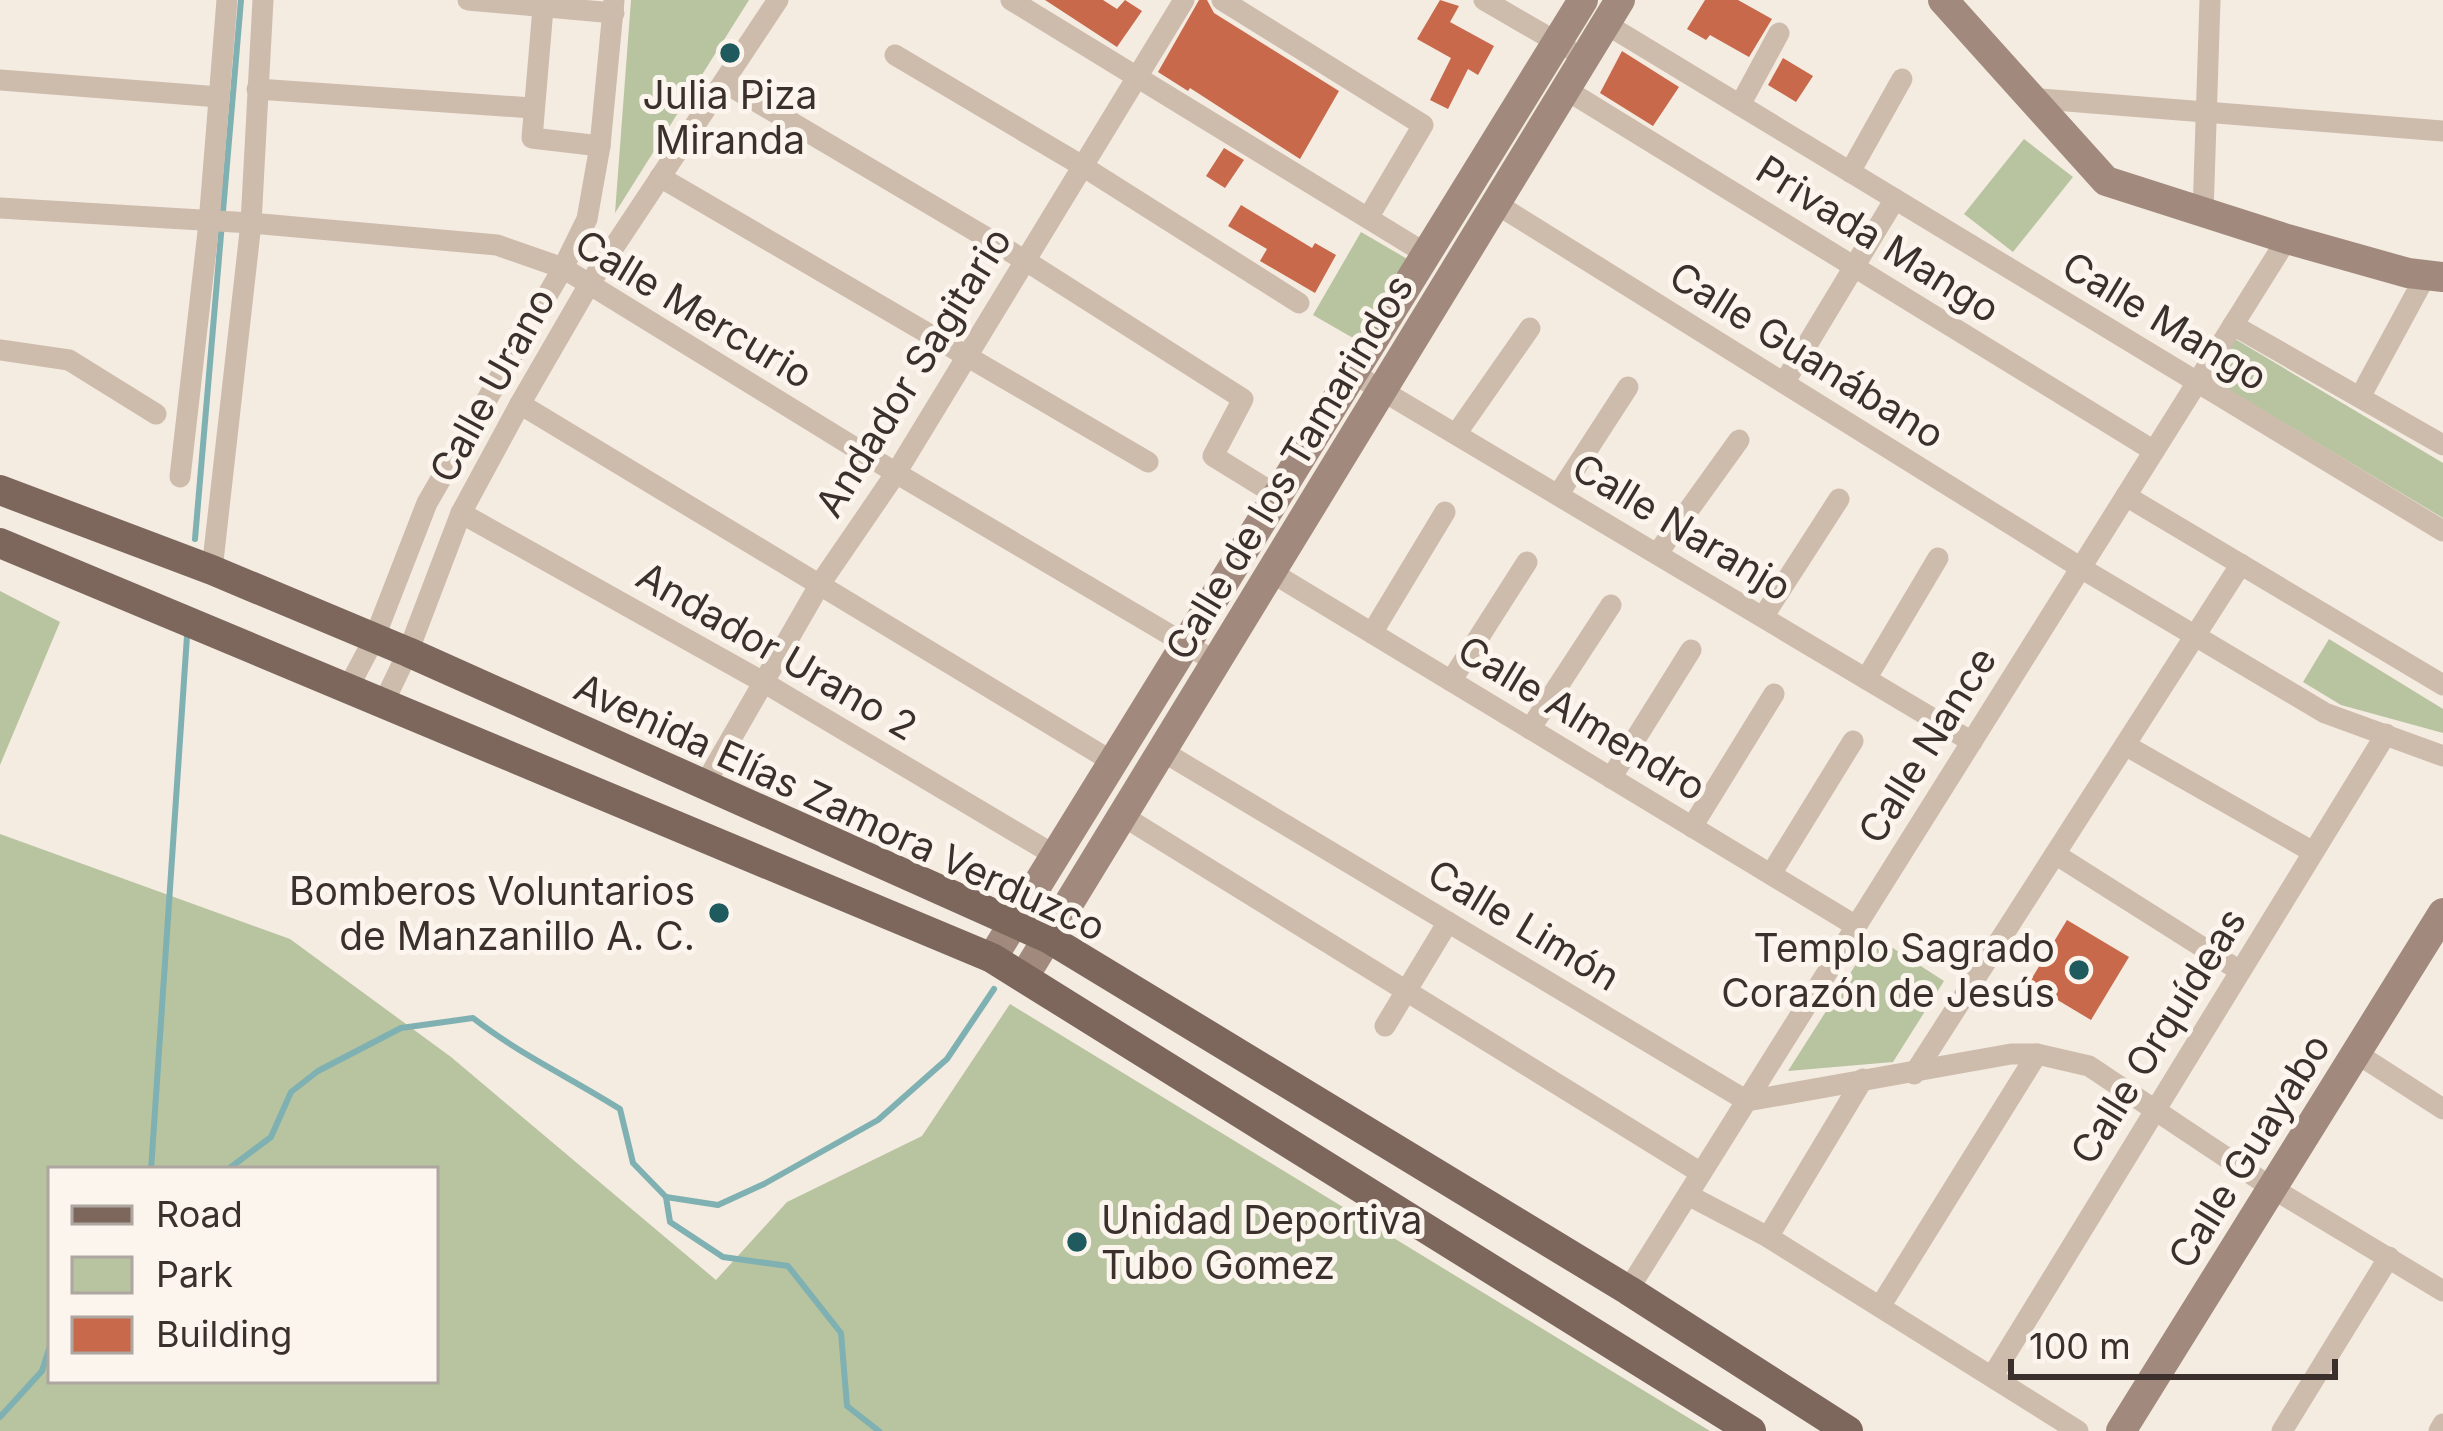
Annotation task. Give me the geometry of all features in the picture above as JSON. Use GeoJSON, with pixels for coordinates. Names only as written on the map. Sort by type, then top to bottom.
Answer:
{"type":"FeatureCollection","features":[{"type":"Feature","properties":{"kind":"main road","name":"Avenida Elías Zamora Verduzco"},"geometry":{"type":"LineString","coordinates":[[0,490],[212,570],[408,652],[1048,938],[1628,1290],[1848,1431]]}},
{"type":"Feature","properties":{"kind":"main road","name":"Avenida Elías Zamora Verduzco"},"geometry":{"type":"LineString","coordinates":[[0,544],[992,958],[1750,1431]]}},
{"type":"Feature","properties":{"kind":"street"},"geometry":{"type":"LineString","coordinates":[[181,477],[210,223],[227,0]]}},
{"type":"Feature","properties":{"kind":"street"},"geometry":{"type":"LineString","coordinates":[[212,570],[263,0]]}},
{"type":"Feature","properties":{"kind":"street"},"geometry":{"type":"LineString","coordinates":[[468,0],[543,8],[614,7]]}},
{"type":"Feature","properties":{"kind":"street","name":"Calle Urano"},"geometry":{"type":"LineString","coordinates":[[383,704],[461,514],[520,404],[590,283],[778,0]]}},
{"type":"Feature","properties":{"kind":"street"},"geometry":{"type":"LineString","coordinates":[[1010,0],[1428,255]]}},
{"type":"Feature","properties":{"kind":"street","name":"Andador Sagitario"},"geometry":{"type":"LineString","coordinates":[[705,784],[820,584],[896,473],[1184,0]]}},
{"type":"Feature","properties":{"kind":"street"},"geometry":{"type":"LineString","coordinates":[[1222,0],[1423,125],[1368,218]]}},
{"type":"Feature","properties":{"kind":"street"},"geometry":{"type":"LineString","coordinates":[[1484,0],[1571,50]]}},
{"type":"Feature","properties":{"kind":"street"},"geometry":{"type":"LineString","coordinates":[[992,958],[1278,496],[1369,382],[1428,255],[1571,50],[1583,0]]}},
{"type":"Feature","properties":{"kind":"street"},"geometry":{"type":"LineString","coordinates":[[1942,0],[2106,181],[2287,239],[2434,276],[2360,397]]}},
{"type":"Feature","properties":{"kind":"street"},"geometry":{"type":"LineString","coordinates":[[2203,214],[2210,0]]}},
{"type":"Feature","properties":{"kind":"street","name":"Calle Urano"},"geometry":{"type":"LineString","coordinates":[[347,690],[374,639],[427,503],[587,219],[600,146],[614,7]]}},
{"type":"Feature","properties":{"kind":"street"},"geometry":{"type":"LineString","coordinates":[[543,8],[532,139],[600,146]]}},
{"type":"Feature","properties":{"kind":"street","name":"Calle de los Tamarindos"},"geometry":{"type":"LineString","coordinates":[[1025,976],[1271,572],[1369,382],[1495,203],[1565,89],[1571,50],[1613,12]]}},
{"type":"Feature","properties":{"kind":"street","name":"Calle Mango"},"geometry":{"type":"LineString","coordinates":[[1613,12],[1740,105],[2443,531]]}},
{"type":"Feature","properties":{"kind":"street"},"geometry":{"type":"LineString","coordinates":[[1740,105],[1779,33]]}},
{"type":"Feature","properties":{"kind":"street"},"geometry":{"type":"LineString","coordinates":[[895,55],[1299,303]]}},
{"type":"Feature","properties":{"kind":"street"},"geometry":{"type":"LineString","coordinates":[[0,80],[219,97]]}},
{"type":"Feature","properties":{"kind":"street"},"geometry":{"type":"LineString","coordinates":[[1850,172],[1902,80]]}},
{"type":"Feature","properties":{"kind":"street"},"geometry":{"type":"LineString","coordinates":[[725,83],[1026,261],[1243,399],[1213,456],[1278,496]]}},
{"type":"Feature","properties":{"kind":"street"},"geometry":{"type":"LineString","coordinates":[[257,89],[532,108]]}},
{"type":"Feature","properties":{"kind":"street","name":"Privada Mango"},"geometry":{"type":"LineString","coordinates":[[1565,89],[2154,451]]}},
{"type":"Feature","properties":{"kind":"street"},"geometry":{"type":"LineString","coordinates":[[2030,98],[2443,131]]}},
{"type":"Feature","properties":{"kind":"street"},"geometry":{"type":"LineString","coordinates":[[660,177],[1148,462]]}},
{"type":"Feature","properties":{"kind":"street"},"geometry":{"type":"LineString","coordinates":[[1784,383],[1895,199]]}},
{"type":"Feature","properties":{"kind":"street","name":"Calle Guanábano"},"geometry":{"type":"LineString","coordinates":[[1495,203],[2081,568]]}},
{"type":"Feature","properties":{"kind":"street","name":"Calle Mercurio"},"geometry":{"type":"LineString","coordinates":[[0,208],[497,244],[563,268],[1216,662]]}},
{"type":"Feature","properties":{"kind":"street","name":"Calle Nance"},"geometry":{"type":"LineString","coordinates":[[1628,1290],[2287,239]]}},
{"type":"Feature","properties":{"kind":"street"},"geometry":{"type":"LineString","coordinates":[[2233,325],[2443,445]]}},
{"type":"Feature","properties":{"kind":"street"},"geometry":{"type":"LineString","coordinates":[[1456,434],[1530,328]]}},
{"type":"Feature","properties":{"kind":"street"},"geometry":{"type":"LineString","coordinates":[[0,350],[69,360],[156,414]]}},
{"type":"Feature","properties":{"kind":"street","name":"Calle Naranjo"},"geometry":{"type":"LineString","coordinates":[[1369,382],[1972,742]]}},
{"type":"Feature","properties":{"kind":"street"},"geometry":{"type":"LineString","coordinates":[[1558,495],[1628,387]]}},
{"type":"Feature","properties":{"kind":"street"},"geometry":{"type":"LineString","coordinates":[[520,404],[1113,762]]}},
{"type":"Feature","properties":{"kind":"street"},"geometry":{"type":"LineString","coordinates":[[1657,554],[1739,440]]}},
{"type":"Feature","properties":{"kind":"street"},"geometry":{"type":"LineString","coordinates":[[2126,496],[2443,685]]}},
{"type":"Feature","properties":{"kind":"street"},"geometry":{"type":"LineString","coordinates":[[1763,617],[1839,499]]}},
{"type":"Feature","properties":{"kind":"street"},"geometry":{"type":"LineString","coordinates":[[1372,633],[1445,512]]}},
{"type":"Feature","properties":{"kind":"street","name":"Andador Urano 2"},"geometry":{"type":"LineString","coordinates":[[461,514],[763,682],[1056,856]]}},
{"type":"Feature","properties":{"kind":"street"},"geometry":{"type":"LineString","coordinates":[[1866,679],[1939,558]]}},
{"type":"Feature","properties":{"kind":"street"},"geometry":{"type":"LineString","coordinates":[[1451,681],[1527,562]]}},
{"type":"Feature","properties":{"kind":"street"},"geometry":{"type":"LineString","coordinates":[[1914,1074],[2241,564]]}},
{"type":"Feature","properties":{"kind":"street"},"geometry":{"type":"LineString","coordinates":[[2081,568],[2325,713],[2443,756]]}},
{"type":"Feature","properties":{"kind":"street","name":"Calle Almendro"},"geometry":{"type":"LineString","coordinates":[[1271,572],[1856,926]]}},
{"type":"Feature","properties":{"kind":"street"},"geometry":{"type":"LineString","coordinates":[[1530,729],[1611,605]]}},
{"type":"Feature","properties":{"kind":"street"},"geometry":{"type":"LineString","coordinates":[[1611,778],[1691,650]]}},
{"type":"Feature","properties":{"kind":"street"},"geometry":{"type":"LineString","coordinates":[[1692,827],[1774,694]]}},
{"type":"Feature","properties":{"kind":"street","name":"Calle Orquídeas"},"geometry":{"type":"LineString","coordinates":[[1993,1375],[2386,734]]}},
{"type":"Feature","properties":{"kind":"street"},"geometry":{"type":"LineString","coordinates":[[1771,874],[1853,741]]}},
{"type":"Feature","properties":{"kind":"street"},"geometry":{"type":"LineString","coordinates":[[2125,745],[2313,852]]}},
{"type":"Feature","properties":{"kind":"street","name":"Calle Limón"},"geometry":{"type":"LineString","coordinates":[[1162,751],[1747,1101]]}},
{"type":"Feature","properties":{"kind":"street"},"geometry":{"type":"LineString","coordinates":[[1123,816],[1701,1173]]}},
{"type":"Feature","properties":{"kind":"street"},"geometry":{"type":"LineString","coordinates":[[2055,854],[2240,971]]}},
{"type":"Feature","properties":{"kind":"street"},"geometry":{"type":"LineString","coordinates":[[1385,1026],[1448,922]]}},
{"type":"Feature","properties":{"kind":"street","name":"Calle Guayabo"},"geometry":{"type":"LineString","coordinates":[[2121,1431],[2440,925]]}},
{"type":"Feature","properties":{"kind":"street"},"geometry":{"type":"LineString","coordinates":[[2356,1053],[2443,1108]]}},
{"type":"Feature","properties":{"kind":"street"},"geometry":{"type":"LineString","coordinates":[[1747,1101],[2011,1054],[2037,1054],[2090,1066],[2272,1187],[2443,1291]]}},
{"type":"Feature","properties":{"kind":"street"},"geometry":{"type":"LineString","coordinates":[[1881,1305],[2037,1054]]}},
{"type":"Feature","properties":{"kind":"street"},"geometry":{"type":"LineString","coordinates":[[1768,1237],[1863,1079]]}},
{"type":"Feature","properties":{"kind":"street"},"geometry":{"type":"LineString","coordinates":[[1688,1195],[1881,1305],[2078,1431]]}},
{"type":"Feature","properties":{"kind":"street"},"geometry":{"type":"LineString","coordinates":[[2282,1431],[2389,1257]]}},
{"type":"Feature","properties":{"kind":"green space"},"geometry":{"type":"Polygon","coordinates":[[[631,0],[749,0],[615,213],[631,0]]]}},
{"type":"Feature","properties":{"kind":"green space"},"geometry":{"type":"Polygon","coordinates":[[[2024,139],[2073,177],[2013,252],[1964,214],[2024,139]]]}},
{"type":"Feature","properties":{"kind":"green space"},"geometry":{"type":"Polygon","coordinates":[[[1361,232],[1409,260],[1360,342],[1313,315],[1361,232]]]}},
{"type":"Feature","properties":{"kind":"green space"},"geometry":{"type":"Polygon","coordinates":[[[2235,339],[2443,463],[2443,518],[2211,379],[2235,339]]]}},
{"type":"Feature","properties":{"kind":"green space"},"geometry":{"type":"Polygon","coordinates":[[[0,591],[60,622],[0,765],[0,591]]]}},
{"type":"Feature","properties":{"kind":"green space"},"geometry":{"type":"Polygon","coordinates":[[[2329,639],[2443,709],[2443,733],[2341,705],[2303,682],[2329,639]]]}},
{"type":"Feature","properties":{"kind":"green space"},"geometry":{"type":"Polygon","coordinates":[[[0,834],[290,939],[451,1057],[716,1280],[787,1202],[922,1136],[1010,1004],[1710,1431],[0,1431],[0,834]]]}},
{"type":"Feature","properties":{"kind":"green space"},"geometry":{"type":"Polygon","coordinates":[[[1874,936],[1944,981],[1893,1062],[1788,1071],[1874,936]]]}},
{"type":"Feature","properties":{"kind":"building"},"geometry":{"type":"Polygon","coordinates":[[[1045,0],[1103,0],[1117,9],[1125,0],[1142,11],[1117,47],[1045,0]]]}},
{"type":"Feature","properties":{"kind":"building"},"geometry":{"type":"Polygon","coordinates":[[[1199,0],[1207,0],[1214,13],[1339,91],[1300,159],[1158,72],[1199,0]]]}},
{"type":"Feature","properties":{"kind":"building"},"geometry":{"type":"Polygon","coordinates":[[[1440,0],[1459,6],[1450,22],[1494,46],[1478,75],[1468,69],[1448,109],[1430,100],[1451,58],[1417,39],[1440,0]]]}},
{"type":"Feature","properties":{"kind":"building"},"geometry":{"type":"Polygon","coordinates":[[[1705,0],[1738,0],[1772,19],[1749,57],[1710,35],[1706,40],[1687,29],[1705,0]]]}},
{"type":"Feature","properties":{"kind":"building"},"geometry":{"type":"Polygon","coordinates":[[[1622,51],[1679,87],[1653,126],[1600,93],[1622,51]]]}},
{"type":"Feature","properties":{"kind":"building"},"geometry":{"type":"Polygon","coordinates":[[[1783,58],[1813,76],[1796,102],[1768,85],[1783,58]]]}},
{"type":"Feature","properties":{"kind":"building"},"geometry":{"type":"Polygon","coordinates":[[[1224,148],[1244,160],[1225,188],[1206,176],[1224,148]]]}},
{"type":"Feature","properties":{"kind":"building"},"geometry":{"type":"Polygon","coordinates":[[[1241,205],[1312,248],[1315,243],[1336,255],[1315,293],[1260,261],[1267,249],[1228,226],[1241,205]]]}},
{"type":"Feature","properties":{"kind":"building","name":"Templo Sagrado Corazón de Jesús"},"geometry":{"type":"Polygon","coordinates":[[[2067,920],[2129,957],[2091,1020],[2029,983],[2067,920]]]}},
{"type":"Feature","properties":{"kind":"waterway"},"geometry":{"type":"LineString","coordinates":[[195,539],[241,0]]}},
{"type":"Feature","properties":{"kind":"waterway"},"geometry":{"type":"LineString","coordinates":[[151,1167],[187,636]]}},
{"type":"Feature","properties":{"kind":"waterway"},"geometry":{"type":"LineString","coordinates":[[231,1167],[271,1137],[291,1092],[318,1071],[401,1028],[473,1018],[620,1109],[633,1163],[666,1197],[718,1205],[878,1120],[947,1059],[994,989]]}},
{"type":"Feature","properties":{"kind":"waterway"},"geometry":{"type":"LineString","coordinates":[[666,1197],[670,1222],[723,1257],[788,1266],[841,1333],[847,1406],[879,1431]]}},
{"type":"Feature","properties":{"kind":"waterway"},"geometry":{"type":"LineString","coordinates":[[0,1417],[42,1371],[48,1352]]}},
{"type":"Feature","properties":{"kind":"place","name":"Julia Piza Miranda"},"geometry":{"type":"Point","coordinates":[730,53]}},
{"type":"Feature","properties":{"kind":"place","name":"Bomberos Voluntarios de Manzanillo A. C."},"geometry":{"type":"Point","coordinates":[719,913]}},
{"type":"Feature","properties":{"kind":"place","name":"Templo Sagrado Corazón de Jesús"},"geometry":{"type":"Point","coordinates":[2079,970]}},
{"type":"Feature","properties":{"kind":"place","name":"Unidad Deportiva Tubo Gomez"},"geometry":{"type":"Point","coordinates":[1077,1242]}}]}
